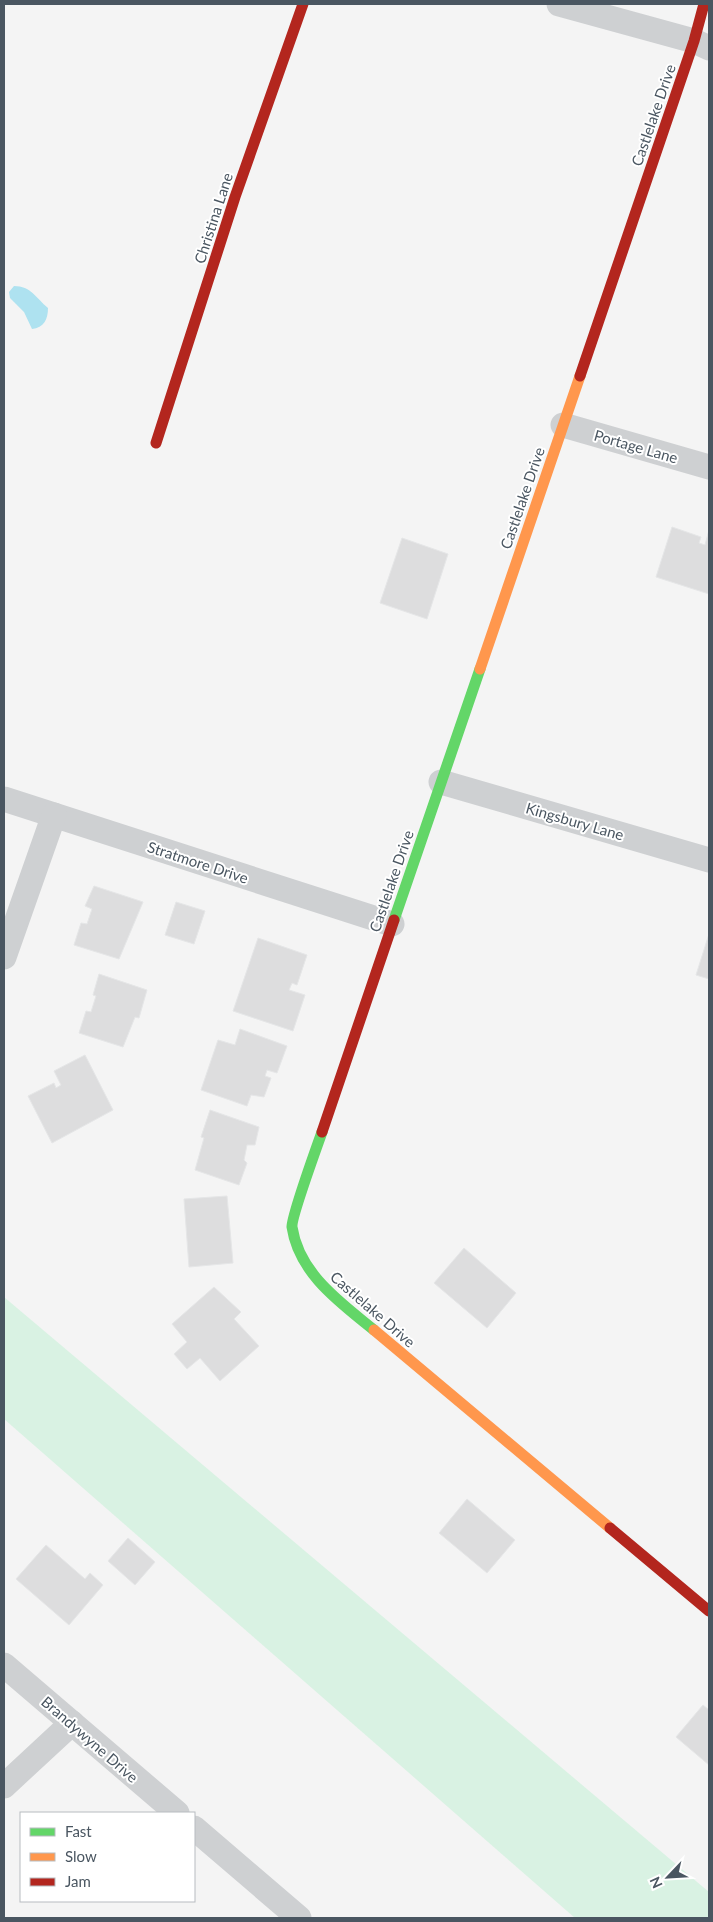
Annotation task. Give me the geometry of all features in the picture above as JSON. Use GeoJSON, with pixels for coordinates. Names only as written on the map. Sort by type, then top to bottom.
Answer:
{"type":"FeatureCollection","features":[{"type":"Feature","properties":{"kind":"street","name":"Christina Lane"},"geometry":{"type":"LineString","coordinates":[[156,443],[235,197],[303,4]]}},
{"type":"Feature","properties":{"kind":"street"},"geometry":{"type":"LineString","coordinates":[[559,4],[702,44]]}},
{"type":"Feature","properties":{"kind":"street","name":"Castlelake Drive"},"geometry":{"type":"LineString","coordinates":[[704,4],[702,44],[563,425],[318,1142],[292,1226],[301,1253],[320,1285],[709,1611]]}},
{"type":"Feature","properties":{"kind":"street","name":"Portage Lane"},"geometry":{"type":"LineString","coordinates":[[563,425],[709,468]]}},
{"type":"Feature","properties":{"kind":"street","name":"Kingsbury Lane"},"geometry":{"type":"LineString","coordinates":[[441,782],[709,860]]}},
{"type":"Feature","properties":{"kind":"street","name":"Stratmore Drive"},"geometry":{"type":"LineString","coordinates":[[4,799],[392,924]]}},
{"type":"Feature","properties":{"kind":"street"},"geometry":{"type":"LineString","coordinates":[[4,957],[54,815]]}},
{"type":"Feature","properties":{"kind":"street","name":"Brandywyne Drive"},"geometry":{"type":"LineString","coordinates":[[4,1665],[176,1812]]}},
{"type":"Feature","properties":{"kind":"street"},"geometry":{"type":"LineString","coordinates":[[4,1786],[72,1723]]}},
{"type":"Feature","properties":{"kind":"street"},"geometry":{"type":"LineString","coordinates":[[195,1829],[299,1918]]}},
{"type":"Feature","properties":{"kind":"green space"},"geometry":{"type":"Polygon","coordinates":[[[4,1297],[709,1892],[709,1918],[575,1918],[4,1419],[4,1297]]]}},
{"type":"Feature","properties":{"kind":"water"},"geometry":{"type":"Polygon","coordinates":[[[14,286],[29,290],[48,308],[46,319],[40,327],[32,329],[24,312],[10,298],[9,292],[14,286]]]}},
{"type":"Feature","properties":{"kind":"building"},"geometry":{"type":"Polygon","coordinates":[[[672,527],[701,537],[699,543],[705,545],[709,530],[709,594],[656,577],[672,527]]]}},
{"type":"Feature","properties":{"kind":"building"},"geometry":{"type":"Polygon","coordinates":[[[402,538],[448,554],[427,619],[380,603],[402,538]]]}},
{"type":"Feature","properties":{"kind":"building"},"geometry":{"type":"Polygon","coordinates":[[[94,886],[143,902],[119,959],[74,945],[81,923],[87,924],[92,909],[85,906],[94,886]]]}},
{"type":"Feature","properties":{"kind":"building"},"geometry":{"type":"Polygon","coordinates":[[[176,902],[205,911],[194,944],[165,935],[176,902]]]}},
{"type":"Feature","properties":{"kind":"building"},"geometry":{"type":"Polygon","coordinates":[[[709,934],[709,979],[696,975],[709,934]]]}},
{"type":"Feature","properties":{"kind":"building"},"geometry":{"type":"Polygon","coordinates":[[[258,938],[307,955],[297,985],[292,983],[289,990],[305,995],[293,1031],[233,1011],[258,938]]]}},
{"type":"Feature","properties":{"kind":"building"},"geometry":{"type":"Polygon","coordinates":[[[99,974],[147,990],[139,1018],[135,1017],[123,1047],[79,1033],[86,1011],[91,1012],[96,996],[93,995],[99,974]]]}},
{"type":"Feature","properties":{"kind":"building"},"geometry":{"type":"Polygon","coordinates":[[[240,1029],[287,1046],[277,1073],[267,1070],[265,1076],[271,1078],[264,1097],[251,1095],[247,1106],[201,1090],[218,1040],[235,1045],[240,1029]]]}},
{"type":"Feature","properties":{"kind":"building"},"geometry":{"type":"Polygon","coordinates":[[[85,1055],[113,1110],[52,1143],[28,1096],[54,1083],[56,1088],[61,1085],[54,1071],[85,1055]]]}},
{"type":"Feature","properties":{"kind":"building"},"geometry":{"type":"Polygon","coordinates":[[[210,1110],[259,1127],[255,1145],[247,1145],[244,1160],[247,1163],[239,1185],[195,1170],[204,1138],[201,1137],[210,1110]]]}},
{"type":"Feature","properties":{"kind":"building"},"geometry":{"type":"Polygon","coordinates":[[[227,1196],[233,1263],[189,1267],[184,1199],[227,1196]]]}},
{"type":"Feature","properties":{"kind":"building"},"geometry":{"type":"Polygon","coordinates":[[[464,1248],[516,1293],[487,1328],[434,1283],[464,1248]]]}},
{"type":"Feature","properties":{"kind":"building"},"geometry":{"type":"Polygon","coordinates":[[[214,1287],[241,1312],[234,1319],[259,1346],[220,1381],[200,1358],[187,1369],[174,1354],[187,1342],[172,1324],[214,1287]]]}},
{"type":"Feature","properties":{"kind":"building"},"geometry":{"type":"Polygon","coordinates":[[[467,1499],[515,1540],[487,1573],[439,1533],[467,1499]]]}},
{"type":"Feature","properties":{"kind":"building"},"geometry":{"type":"Polygon","coordinates":[[[128,1538],[155,1562],[135,1585],[108,1561],[128,1538]]]}},
{"type":"Feature","properties":{"kind":"building"},"geometry":{"type":"Polygon","coordinates":[[[46,1545],[85,1579],[90,1573],[103,1585],[69,1625],[16,1579],[46,1545]]]}},
{"type":"Feature","properties":{"kind":"building"},"geometry":{"type":"Polygon","coordinates":[[[703,1705],[709,1710],[709,1765],[676,1737],[703,1705]]]}},
{"type":"Feature","properties":{"kind":"traffic: fast"},"geometry":{"type":"LineString","coordinates":[[394,920],[480,669]]}},
{"type":"Feature","properties":{"kind":"traffic: fast"},"geometry":{"type":"LineString","coordinates":[[322,1132],[293,1221],[292,1227],[296,1244],[303,1259],[323,1286],[374,1330]]}},
{"type":"Feature","properties":{"kind":"traffic: slow"},"geometry":{"type":"LineString","coordinates":[[480,669],[580,376]]}},
{"type":"Feature","properties":{"kind":"traffic: slow"},"geometry":{"type":"LineString","coordinates":[[374,1330],[610,1528]]}},
{"type":"Feature","properties":{"kind":"traffic: jam"},"geometry":{"type":"LineString","coordinates":[[156,443],[235,197],[303,4]]}},
{"type":"Feature","properties":{"kind":"traffic: jam"},"geometry":{"type":"LineString","coordinates":[[580,376],[694,41],[704,4]]}},
{"type":"Feature","properties":{"kind":"traffic: jam"},"geometry":{"type":"LineString","coordinates":[[322,1132],[394,920]]}},
{"type":"Feature","properties":{"kind":"traffic: jam"},"geometry":{"type":"LineString","coordinates":[[610,1528],[709,1611]]}}]}
